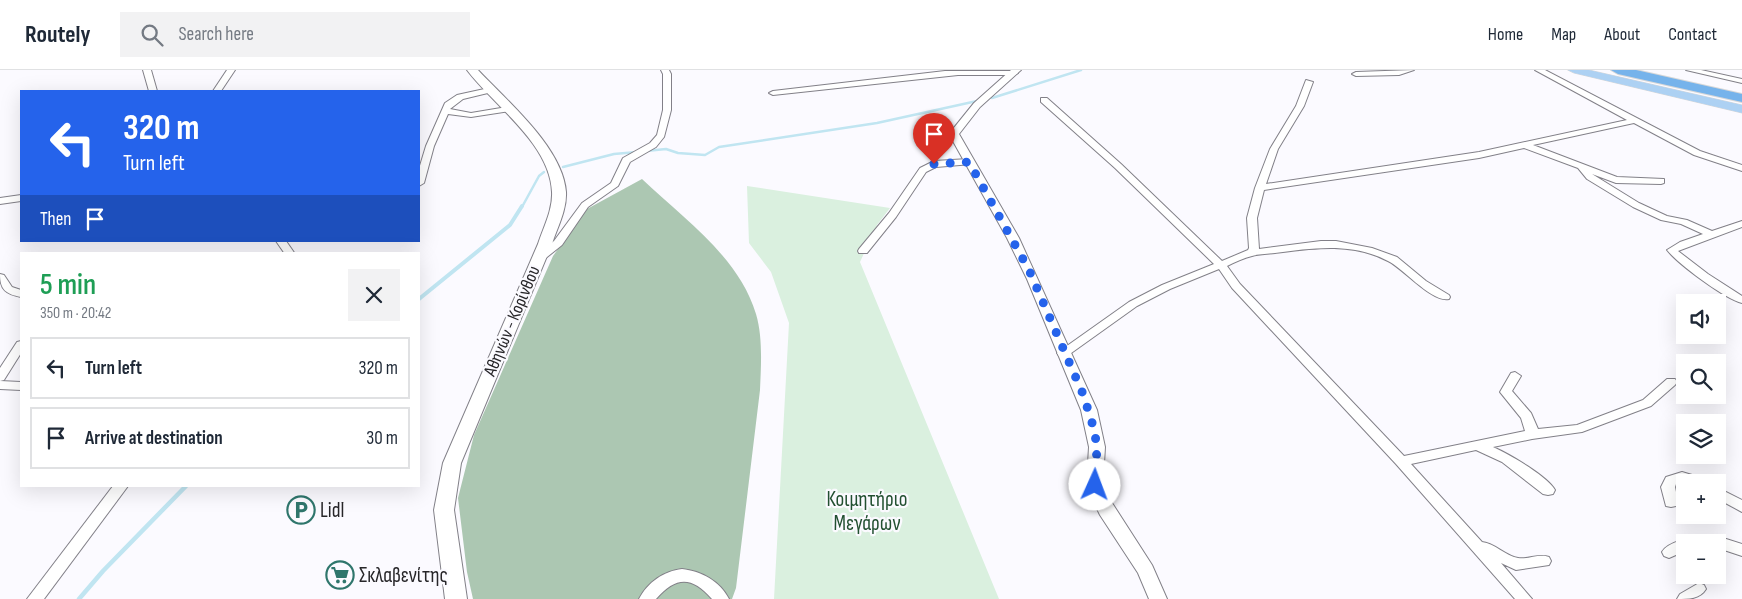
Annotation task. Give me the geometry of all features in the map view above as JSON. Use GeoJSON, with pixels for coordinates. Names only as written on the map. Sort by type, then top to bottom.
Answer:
{"type":"FeatureCollection","features":[{"type":"Feature","properties":{"kind":"highway"},"geometry":{"type":"LineString","coordinates":[[1618,70],[1742,98]]}},
{"type":"Feature","properties":{"kind":"highway"},"geometry":{"type":"LineString","coordinates":[[1648,70],[1742,91]]}},
{"type":"Feature","properties":{"kind":"main road","name":"Αθηνών - Κορίνθου"},"geometry":{"type":"LineString","coordinates":[[456,599],[450,574],[444,510],[452,463],[538,259],[559,201],[559,179],[554,167],[544,152],[472,70]]}},
{"type":"Feature","properties":{"kind":"main road"},"geometry":{"type":"LineString","coordinates":[[1574,70],[1742,109]]}},
{"type":"Feature","properties":{"kind":"street"},"geometry":{"type":"LineString","coordinates":[[147,70],[153,90]]}},
{"type":"Feature","properties":{"kind":"street"},"geometry":{"type":"LineString","coordinates":[[218,90],[231,70]]}},
{"type":"Feature","properties":{"kind":"street"},"geometry":{"type":"LineString","coordinates":[[538,259],[558,243],[585,205],[614,184],[621,175],[626,160],[653,145],[661,135],[667,110],[667,74],[665,70]]}},
{"type":"Feature","properties":{"kind":"street"},"geometry":{"type":"LineString","coordinates":[[945,70],[950,74],[955,74]]}},
{"type":"Feature","properties":{"kind":"street"},"geometry":{"type":"LineString","coordinates":[[1356,74],[1399,73],[1410,70]]}},
{"type":"Feature","properties":{"kind":"street"},"geometry":{"type":"LineString","coordinates":[[1539,70],[1697,153],[1742,168]]}},
{"type":"Feature","properties":{"kind":"street"},"geometry":{"type":"LineString","coordinates":[[1690,70],[1742,81]]}},
{"type":"Feature","properties":{"kind":"street"},"geometry":{"type":"LineString","coordinates":[[773,93],[955,74],[1015,72]]}},
{"type":"Feature","properties":{"kind":"street"},"geometry":{"type":"LineString","coordinates":[[1015,72],[981,102],[954,133],[1029,270],[1063,353],[1083,394],[1094,429],[1097,447],[1095,480],[1097,492],[1106,510],[1146,570],[1158,599]]}},
{"type":"Feature","properties":{"kind":"street"},"geometry":{"type":"LineString","coordinates":[[1252,252],[1254,248],[1252,218],[1260,188],[1274,149],[1300,106],[1309,82]]}},
{"type":"Feature","properties":{"kind":"street"},"geometry":{"type":"LineString","coordinates":[[420,180],[430,146],[447,112],[448,105],[453,100],[489,90]]}},
{"type":"Feature","properties":{"kind":"street"},"geometry":{"type":"LineString","coordinates":[[1044,100],[1118,166],[1222,266],[1236,286],[1402,460],[1524,599]]}},
{"type":"Feature","properties":{"kind":"street"},"geometry":{"type":"LineString","coordinates":[[447,112],[478,115],[507,109]]}},
{"type":"Feature","properties":{"kind":"street"},"geometry":{"type":"LineString","coordinates":[[1260,188],[1424,165],[1528,146],[1637,120]]}},
{"type":"Feature","properties":{"kind":"street"},"geometry":{"type":"LineString","coordinates":[[1528,146],[1622,182],[1661,181]]}},
{"type":"Feature","properties":{"kind":"street"},"geometry":{"type":"LineString","coordinates":[[863,251],[893,215],[923,170],[934,164],[969,162]]}},
{"type":"Feature","properties":{"kind":"street"},"geometry":{"type":"LineString","coordinates":[[1581,167],[1590,177],[1636,206],[1664,218],[1684,222],[1712,235]]}},
{"type":"Feature","properties":{"kind":"street"},"geometry":{"type":"LineString","coordinates":[[0,201],[20,198]]}},
{"type":"Feature","properties":{"kind":"street"},"geometry":{"type":"LineString","coordinates":[[1742,224],[1675,247],[1673,252],[1708,276],[1718,287],[1742,300]]}},
{"type":"Feature","properties":{"kind":"street"},"geometry":{"type":"LineString","coordinates":[[1063,353],[1133,304],[1166,287],[1222,266],[1252,252],[1320,244],[1336,244],[1372,250],[1393,259],[1422,283],[1445,297]]}},
{"type":"Feature","properties":{"kind":"street"},"geometry":{"type":"LineString","coordinates":[[0,276],[5,287],[20,294]]}},
{"type":"Feature","properties":{"kind":"street"},"geometry":{"type":"LineString","coordinates":[[0,376],[20,346]]}},
{"type":"Feature","properties":{"kind":"street"},"geometry":{"type":"LineString","coordinates":[[1515,376],[1506,392],[1528,417],[1532,424],[1532,434]]}},
{"type":"Feature","properties":{"kind":"street"},"geometry":{"type":"LineString","coordinates":[[1402,460],[1532,434],[1578,429],[1647,403],[1671,382]]}},
{"type":"Feature","properties":{"kind":"street"},"geometry":{"type":"LineString","coordinates":[[0,385],[20,386]]}},
{"type":"Feature","properties":{"kind":"street"},"geometry":{"type":"LineString","coordinates":[[1476,446],[1490,450],[1507,460],[1548,490]]}},
{"type":"Feature","properties":{"kind":"street"},"geometry":{"type":"LineString","coordinates":[[1671,502],[1668,487],[1671,481],[1676,479]]}},
{"type":"Feature","properties":{"kind":"street"},"geometry":{"type":"LineString","coordinates":[[35,599],[120,487]]}},
{"type":"Feature","properties":{"kind":"street"},"geometry":{"type":"LineString","coordinates":[[1726,498],[1742,507]]}},
{"type":"Feature","properties":{"kind":"street"},"geometry":{"type":"LineString","coordinates":[[1467,535],[1493,554],[1516,564],[1544,561]]}},
{"type":"Feature","properties":{"kind":"street"},"geometry":{"type":"LineString","coordinates":[[1726,543],[1742,550]]}},
{"type":"Feature","properties":{"kind":"street"},"geometry":{"type":"LineString","coordinates":[[1669,552],[1676,549]]}},
{"type":"Feature","properties":{"kind":"street"},"geometry":{"type":"LineString","coordinates":[[647,599],[666,579],[688,574],[708,584],[721,599]]}},
{"type":"Feature","properties":{"kind":"street"},"geometry":{"type":"LineString","coordinates":[[1685,599],[1699,589]]}},
{"type":"Feature","properties":{"kind":"green space"},"geometry":{"type":"Polygon","coordinates":[[[642,179],[692,224],[724,257],[748,293],[760,332],[760,390],[736,588],[732,599],[473,599],[467,572],[458,498],[474,435],[553,256],[587,209],[642,179]]]}},
{"type":"Feature","properties":{"kind":"green space","name":"Κοιμητήριο Μεγάρων"},"geometry":{"type":"Polygon","coordinates":[[[747,186],[890,208],[877,225],[860,262],[999,599],[774,599],[789,323],[771,272],[749,243],[747,186]]]}},
{"type":"Feature","properties":{"kind":"waterway"},"geometry":{"type":"LineString","coordinates":[[992,98],[1081,70]]}},
{"type":"Feature","properties":{"kind":"waterway"},"geometry":{"type":"LineString","coordinates":[[646,151],[666,149],[678,153],[705,155],[719,147],[877,123],[977,101]]}},
{"type":"Feature","properties":{"kind":"waterway"},"geometry":{"type":"LineString","coordinates":[[563,167],[614,154],[637,152]]}},
{"type":"Feature","properties":{"kind":"waterway"},"geometry":{"type":"LineString","coordinates":[[522,207],[539,176],[544,172]]}},
{"type":"Feature","properties":{"kind":"waterway"},"geometry":{"type":"LineString","coordinates":[[420,298],[510,225],[522,206]]}},
{"type":"Feature","properties":{"kind":"waterway"},"geometry":{"type":"LineString","coordinates":[[79,599],[103,571],[185,487]]}},
{"type":"Feature","properties":{"kind":"place","name":"Lidl"},"geometry":{"type":"Point","coordinates":[301,510]}},
{"type":"Feature","properties":{"kind":"place","name":"Σκλαβενίτης"},"geometry":{"type":"Point","coordinates":[340,575]}},
{"type":"Feature","properties":{"kind":"route"},"geometry":{"type":"LineString","coordinates":[[934,164],[969,162],[1014,238],[1089,410],[1097,447],[1095,485]]}}]}
